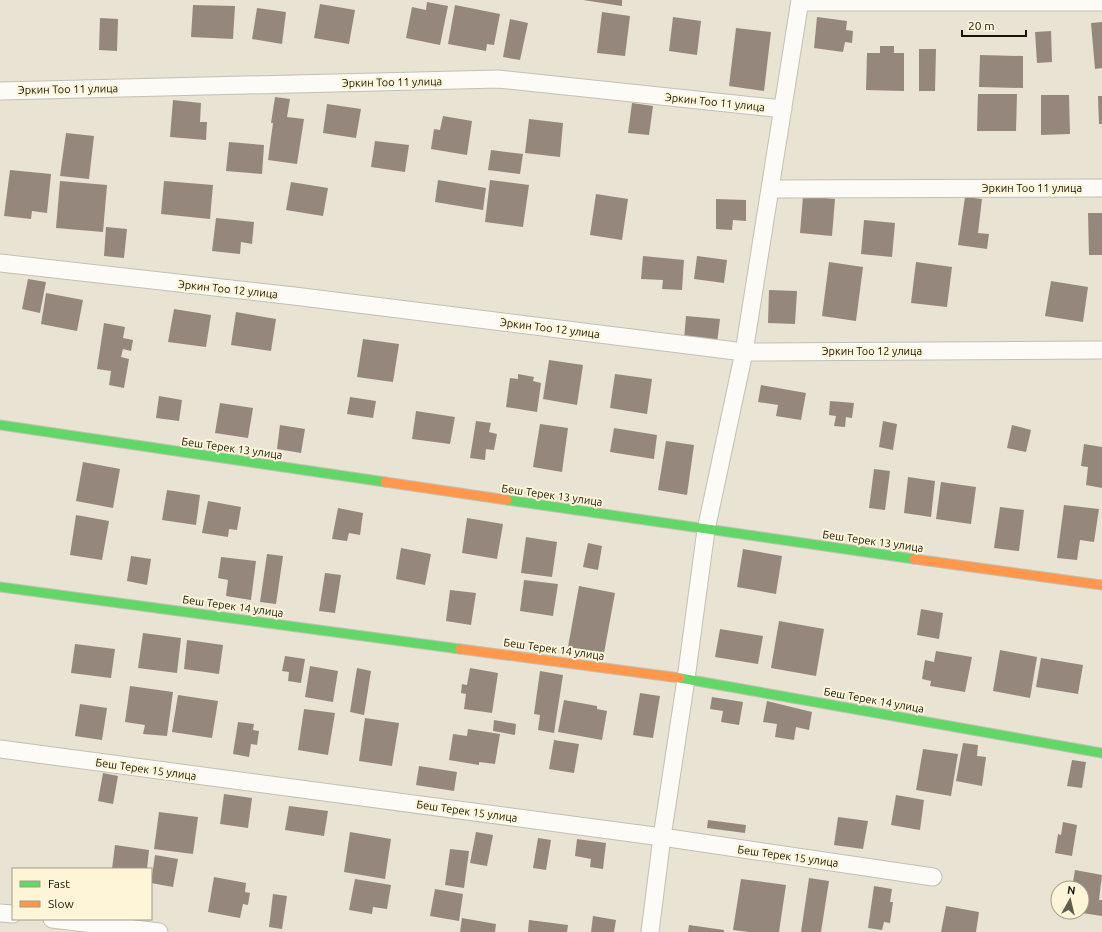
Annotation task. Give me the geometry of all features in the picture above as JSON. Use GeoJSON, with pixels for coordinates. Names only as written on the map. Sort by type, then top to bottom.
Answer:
{"type":"FeatureCollection","features":[{"type":"Feature","properties":{"kind":"street"},"geometry":{"type":"LineString","coordinates":[[650,932],[662,837],[686,679],[706,530],[744,352],[800,1],[1102,2]]}},
{"type":"Feature","properties":{"kind":"street","name":"Эркин Тоо 11 улица"},"geometry":{"type":"LineString","coordinates":[[0,90],[498,79],[783,109]]}},
{"type":"Feature","properties":{"kind":"street","name":"Эркин Тоо 11 улица"},"geometry":{"type":"LineString","coordinates":[[770,189],[1102,188]]}},
{"type":"Feature","properties":{"kind":"street","name":"Эркин Тоо 12 улица"},"geometry":{"type":"LineString","coordinates":[[0,263],[294,296],[744,352],[1102,350]]}},
{"type":"Feature","properties":{"kind":"street","name":"Беш Терек 13 улица"},"geometry":{"type":"LineString","coordinates":[[0,425],[706,530],[1102,585]]}},
{"type":"Feature","properties":{"kind":"street","name":"Беш Терек 14 улица"},"geometry":{"type":"LineString","coordinates":[[0,587],[686,679],[1102,753]]}},
{"type":"Feature","properties":{"kind":"street","name":"Беш Терек 15 улица"},"geometry":{"type":"LineString","coordinates":[[0,749],[662,837],[933,877]]}},
{"type":"Feature","properties":{"kind":"street"},"geometry":{"type":"LineString","coordinates":[[0,913],[12,914]]}},
{"type":"Feature","properties":{"kind":"street"},"geometry":{"type":"LineString","coordinates":[[60,920],[159,932]]}},
{"type":"Feature","properties":{"kind":"building"},"geometry":{"type":"Polygon","coordinates":[[[583,0],[622,0],[622,6],[583,0]]]}},
{"type":"Feature","properties":{"kind":"building"},"geometry":{"type":"Polygon","coordinates":[[[427,2],[448,6],[440,45],[406,38],[412,7],[426,10],[427,2]]]}},
{"type":"Feature","properties":{"kind":"building"},"geometry":{"type":"Polygon","coordinates":[[[320,4],[355,10],[349,44],[314,38],[320,4]]]}},
{"type":"Feature","properties":{"kind":"building"},"geometry":{"type":"Polygon","coordinates":[[[193,5],[235,6],[233,39],[191,37],[193,5]]]}},
{"type":"Feature","properties":{"kind":"building"},"geometry":{"type":"Polygon","coordinates":[[[455,5],[500,14],[494,45],[487,44],[486,51],[448,44],[455,5]]]}},
{"type":"Feature","properties":{"kind":"building"},"geometry":{"type":"Polygon","coordinates":[[[257,8],[286,12],[282,44],[252,39],[257,8]]]}},
{"type":"Feature","properties":{"kind":"building"},"geometry":{"type":"Polygon","coordinates":[[[602,12],[630,16],[625,56],[597,53],[602,12]]]}},
{"type":"Feature","properties":{"kind":"building"},"geometry":{"type":"Polygon","coordinates":[[[673,17],[701,21],[697,55],[669,51],[673,17]]]}},
{"type":"Feature","properties":{"kind":"building"},"geometry":{"type":"Polygon","coordinates":[[[817,17],[847,21],[846,30],[853,31],[852,43],[845,42],[843,52],[814,48],[817,17]]]}},
{"type":"Feature","properties":{"kind":"building"},"geometry":{"type":"Polygon","coordinates":[[[100,18],[118,19],[117,51],[99,50],[100,18]]]}},
{"type":"Feature","properties":{"kind":"building"},"geometry":{"type":"Polygon","coordinates":[[[510,19],[528,23],[520,60],[503,57],[510,19]]]}},
{"type":"Feature","properties":{"kind":"building"},"geometry":{"type":"Polygon","coordinates":[[[1102,22],[1102,68],[1095,69],[1091,23],[1102,22]]]}},
{"type":"Feature","properties":{"kind":"building"},"geometry":{"type":"Polygon","coordinates":[[[736,28],[771,32],[764,91],[729,86],[736,28]]]}},
{"type":"Feature","properties":{"kind":"building"},"geometry":{"type":"Polygon","coordinates":[[[1051,31],[1052,62],[1037,63],[1035,32],[1051,31]]]}},
{"type":"Feature","properties":{"kind":"building"},"geometry":{"type":"Polygon","coordinates":[[[880,46],[894,46],[894,53],[904,53],[904,91],[866,90],[867,53],[880,53],[880,46]]]}},
{"type":"Feature","properties":{"kind":"building"},"geometry":{"type":"Polygon","coordinates":[[[919,49],[936,49],[935,91],[919,91],[919,49]]]}},
{"type":"Feature","properties":{"kind":"building"},"geometry":{"type":"Polygon","coordinates":[[[980,55],[1023,56],[1023,88],[979,87],[980,55]]]}},
{"type":"Feature","properties":{"kind":"building"},"geometry":{"type":"Polygon","coordinates":[[[978,94],[1017,94],[1016,131],[977,131],[978,94]]]}},
{"type":"Feature","properties":{"kind":"building"},"geometry":{"type":"Polygon","coordinates":[[[1041,95],[1069,95],[1070,134],[1041,135],[1041,95]]]}},
{"type":"Feature","properties":{"kind":"building"},"geometry":{"type":"Polygon","coordinates":[[[1098,96],[1102,96],[1102,124],[1099,124],[1098,96]]]}},
{"type":"Feature","properties":{"kind":"building"},"geometry":{"type":"Polygon","coordinates":[[[275,97],[290,99],[287,117],[304,119],[297,164],[268,160],[275,97]]]}},
{"type":"Feature","properties":{"kind":"building"},"geometry":{"type":"Polygon","coordinates":[[[173,100],[201,103],[200,122],[207,122],[206,140],[170,137],[173,100]]]}},
{"type":"Feature","properties":{"kind":"building"},"geometry":{"type":"Polygon","coordinates":[[[632,103],[653,106],[649,135],[628,133],[632,103]]]}},
{"type":"Feature","properties":{"kind":"building"},"geometry":{"type":"Polygon","coordinates":[[[327,104],[361,109],[356,138],[323,133],[327,104]]]}},
{"type":"Feature","properties":{"kind":"building"},"geometry":{"type":"Polygon","coordinates":[[[443,116],[472,121],[467,155],[431,149],[434,129],[440,130],[443,116]]]}},
{"type":"Feature","properties":{"kind":"building"},"geometry":{"type":"Polygon","coordinates":[[[529,119],[563,123],[560,157],[525,153],[529,119]]]}},
{"type":"Feature","properties":{"kind":"building"},"geometry":{"type":"Polygon","coordinates":[[[66,133],[94,136],[89,179],[60,176],[66,133]]]}},
{"type":"Feature","properties":{"kind":"building"},"geometry":{"type":"Polygon","coordinates":[[[375,141],[409,145],[405,172],[371,167],[375,141]]]}},
{"type":"Feature","properties":{"kind":"building"},"geometry":{"type":"Polygon","coordinates":[[[229,142],[264,145],[262,174],[226,171],[229,142]]]}},
{"type":"Feature","properties":{"kind":"building"},"geometry":{"type":"Polygon","coordinates":[[[491,150],[523,154],[520,174],[488,170],[491,150]]]}},
{"type":"Feature","properties":{"kind":"building"},"geometry":{"type":"Polygon","coordinates":[[[10,170],[51,174],[47,213],[32,211],[31,219],[4,216],[10,170]]]}},
{"type":"Feature","properties":{"kind":"building"},"geometry":{"type":"Polygon","coordinates":[[[438,180],[486,188],[483,210],[435,202],[438,180]]]}},
{"type":"Feature","properties":{"kind":"building"},"geometry":{"type":"Polygon","coordinates":[[[490,180],[529,185],[523,227],[485,222],[490,180]]]}},
{"type":"Feature","properties":{"kind":"building"},"geometry":{"type":"Polygon","coordinates":[[[60,181],[107,185],[103,232],[56,228],[60,181]]]}},
{"type":"Feature","properties":{"kind":"building"},"geometry":{"type":"Polygon","coordinates":[[[164,181],[213,185],[210,219],[161,214],[164,181]]]}},
{"type":"Feature","properties":{"kind":"building"},"geometry":{"type":"Polygon","coordinates":[[[291,182],[328,188],[323,216],[286,210],[291,182]]]}},
{"type":"Feature","properties":{"kind":"building"},"geometry":{"type":"Polygon","coordinates":[[[596,194],[628,199],[622,240],[590,235],[596,194]]]}},
{"type":"Feature","properties":{"kind":"building"},"geometry":{"type":"Polygon","coordinates":[[[803,196],[835,199],[832,236],[800,233],[803,196]]]}},
{"type":"Feature","properties":{"kind":"building"},"geometry":{"type":"Polygon","coordinates":[[[965,197],[982,199],[978,233],[989,234],[987,249],[958,245],[965,197]]]}},
{"type":"Feature","properties":{"kind":"building"},"geometry":{"type":"Polygon","coordinates":[[[716,199],[746,200],[746,221],[733,220],[732,230],[716,229],[716,199]]]}},
{"type":"Feature","properties":{"kind":"building"},"geometry":{"type":"Polygon","coordinates":[[[1088,213],[1102,213],[1102,255],[1089,255],[1088,213]]]}},
{"type":"Feature","properties":{"kind":"building"},"geometry":{"type":"Polygon","coordinates":[[[216,218],[254,222],[252,244],[241,242],[240,254],[212,251],[216,218]]]}},
{"type":"Feature","properties":{"kind":"building"},"geometry":{"type":"Polygon","coordinates":[[[864,220],[895,223],[892,257],[861,254],[864,220]]]}},
{"type":"Feature","properties":{"kind":"building"},"geometry":{"type":"Polygon","coordinates":[[[106,227],[127,229],[124,258],[104,256],[106,227]]]}},
{"type":"Feature","properties":{"kind":"building"},"geometry":{"type":"Polygon","coordinates":[[[643,256],[684,260],[682,290],[662,289],[663,280],[641,279],[643,256]]]}},
{"type":"Feature","properties":{"kind":"building"},"geometry":{"type":"Polygon","coordinates":[[[697,256],[727,260],[724,283],[694,279],[697,256]]]}},
{"type":"Feature","properties":{"kind":"building"},"geometry":{"type":"Polygon","coordinates":[[[829,262],[863,267],[856,321],[822,316],[829,262]]]}},
{"type":"Feature","properties":{"kind":"building"},"geometry":{"type":"Polygon","coordinates":[[[916,262],[952,267],[947,307],[911,303],[916,262]]]}},
{"type":"Feature","properties":{"kind":"building"},"geometry":{"type":"Polygon","coordinates":[[[28,279],[46,282],[40,313],[22,309],[28,279]]]}},
{"type":"Feature","properties":{"kind":"building"},"geometry":{"type":"Polygon","coordinates":[[[1051,281],[1088,287],[1083,322],[1045,316],[1051,281]]]}},
{"type":"Feature","properties":{"kind":"building"},"geometry":{"type":"Polygon","coordinates":[[[769,290],[797,291],[795,324],[768,323],[769,290]]]}},
{"type":"Feature","properties":{"kind":"building"},"geometry":{"type":"Polygon","coordinates":[[[46,293],[83,300],[77,331],[41,324],[46,293]]]}},
{"type":"Feature","properties":{"kind":"building"},"geometry":{"type":"Polygon","coordinates":[[[174,309],[211,315],[206,347],[168,342],[174,309]]]}},
{"type":"Feature","properties":{"kind":"building"},"geometry":{"type":"Polygon","coordinates":[[[236,312],[276,319],[271,351],[231,345],[236,312]]]}},
{"type":"Feature","properties":{"kind":"building"},"geometry":{"type":"Polygon","coordinates":[[[686,316],[720,319],[717,343],[684,339],[686,316]]]}},
{"type":"Feature","properties":{"kind":"building"},"geometry":{"type":"Polygon","coordinates":[[[104,323],[125,327],[123,338],[133,340],[131,351],[123,349],[121,357],[129,359],[124,388],[109,385],[111,371],[97,369],[104,323]]]}},
{"type":"Feature","properties":{"kind":"building"},"geometry":{"type":"Polygon","coordinates":[[[363,339],[399,344],[393,382],[357,377],[363,339]]]}},
{"type":"Feature","properties":{"kind":"building"},"geometry":{"type":"Polygon","coordinates":[[[549,360],[583,365],[577,405],[543,399],[549,360]]]}},
{"type":"Feature","properties":{"kind":"building"},"geometry":{"type":"Polygon","coordinates":[[[518,374],[534,377],[533,381],[541,383],[537,412],[506,407],[510,378],[518,379],[518,374]]]}},
{"type":"Feature","properties":{"kind":"building"},"geometry":{"type":"Polygon","coordinates":[[[615,374],[652,379],[647,414],[610,408],[615,374]]]}},
{"type":"Feature","properties":{"kind":"building"},"geometry":{"type":"Polygon","coordinates":[[[761,385],[806,393],[801,420],[776,416],[778,405],[758,402],[761,385]]]}},
{"type":"Feature","properties":{"kind":"building"},"geometry":{"type":"Polygon","coordinates":[[[159,396],[182,400],[179,421],[156,418],[159,396]]]}},
{"type":"Feature","properties":{"kind":"building"},"geometry":{"type":"Polygon","coordinates":[[[350,397],[376,401],[373,418],[347,414],[350,397]]]}},
{"type":"Feature","properties":{"kind":"building"},"geometry":{"type":"Polygon","coordinates":[[[830,401],[854,403],[852,418],[846,417],[845,427],[834,426],[836,416],[829,415],[830,401]]]}},
{"type":"Feature","properties":{"kind":"building"},"geometry":{"type":"Polygon","coordinates":[[[220,403],[253,408],[248,438],[215,433],[220,403]]]}},
{"type":"Feature","properties":{"kind":"building"},"geometry":{"type":"Polygon","coordinates":[[[416,411],[455,417],[450,444],[412,439],[416,411]]]}},
{"type":"Feature","properties":{"kind":"building"},"geometry":{"type":"Polygon","coordinates":[[[476,421],[491,423],[489,432],[497,434],[494,450],[486,449],[485,460],[470,458],[476,421]]]}},
{"type":"Feature","properties":{"kind":"building"},"geometry":{"type":"Polygon","coordinates":[[[883,421],[897,424],[893,450],[879,447],[883,421]]]}},
{"type":"Feature","properties":{"kind":"building"},"geometry":{"type":"Polygon","coordinates":[[[540,424],[568,428],[562,472],[533,467],[540,424]]]}},
{"type":"Feature","properties":{"kind":"building"},"geometry":{"type":"Polygon","coordinates":[[[280,425],[305,429],[301,453],[277,449],[280,425]]]}},
{"type":"Feature","properties":{"kind":"building"},"geometry":{"type":"Polygon","coordinates":[[[1012,425],[1031,430],[1026,452],[1007,448],[1012,425]]]}},
{"type":"Feature","properties":{"kind":"building"},"geometry":{"type":"Polygon","coordinates":[[[614,428],[657,435],[654,459],[610,452],[614,428]]]}},
{"type":"Feature","properties":{"kind":"building"},"geometry":{"type":"Polygon","coordinates":[[[666,441],[694,445],[687,495],[658,490],[666,441]]]}},
{"type":"Feature","properties":{"kind":"building"},"geometry":{"type":"Polygon","coordinates":[[[1084,444],[1102,447],[1102,488],[1086,485],[1088,467],[1081,466],[1084,444]]]}},
{"type":"Feature","properties":{"kind":"building"},"geometry":{"type":"Polygon","coordinates":[[[83,462],[120,469],[113,508],[76,501],[83,462]]]}},
{"type":"Feature","properties":{"kind":"building"},"geometry":{"type":"Polygon","coordinates":[[[874,469],[890,471],[885,510],[869,508],[874,469]]]}},
{"type":"Feature","properties":{"kind":"building"},"geometry":{"type":"Polygon","coordinates":[[[908,477],[935,481],[931,517],[904,513],[908,477]]]}},
{"type":"Feature","properties":{"kind":"building"},"geometry":{"type":"Polygon","coordinates":[[[941,482],[976,487],[971,524],[936,519],[941,482]]]}},
{"type":"Feature","properties":{"kind":"building"},"geometry":{"type":"Polygon","coordinates":[[[167,490],[200,495],[196,525],[162,520],[167,490]]]}},
{"type":"Feature","properties":{"kind":"building"},"geometry":{"type":"Polygon","coordinates":[[[208,501],[241,507],[237,530],[229,529],[228,537],[202,533],[208,501]]]}},
{"type":"Feature","properties":{"kind":"building"},"geometry":{"type":"Polygon","coordinates":[[[1064,505],[1099,509],[1094,542],[1080,540],[1077,560],[1057,558],[1064,505]]]}},
{"type":"Feature","properties":{"kind":"building"},"geometry":{"type":"Polygon","coordinates":[[[1000,507],[1024,510],[1019,551],[994,548],[1000,507]]]}},
{"type":"Feature","properties":{"kind":"building"},"geometry":{"type":"Polygon","coordinates":[[[338,508],[363,513],[360,535],[349,533],[347,541],[332,539],[338,508]]]}},
{"type":"Feature","properties":{"kind":"building"},"geometry":{"type":"Polygon","coordinates":[[[76,515],[109,521],[102,560],[70,555],[76,515]]]}},
{"type":"Feature","properties":{"kind":"building"},"geometry":{"type":"Polygon","coordinates":[[[467,518],[503,524],[497,559],[462,553],[467,518]]]}},
{"type":"Feature","properties":{"kind":"building"},"geometry":{"type":"Polygon","coordinates":[[[526,537],[557,542],[552,577],[521,573],[526,537]]]}},
{"type":"Feature","properties":{"kind":"building"},"geometry":{"type":"Polygon","coordinates":[[[588,543],[602,546],[598,570],[583,567],[588,543]]]}},
{"type":"Feature","properties":{"kind":"building"},"geometry":{"type":"Polygon","coordinates":[[[401,548],[431,554],[425,585],[396,579],[401,548]]]}},
{"type":"Feature","properties":{"kind":"building"},"geometry":{"type":"Polygon","coordinates":[[[743,549],[782,556],[776,594],[737,587],[743,549]]]}},
{"type":"Feature","properties":{"kind":"building"},"geometry":{"type":"Polygon","coordinates":[[[267,554],[283,556],[276,604],[260,602],[267,554]]]}},
{"type":"Feature","properties":{"kind":"building"},"geometry":{"type":"Polygon","coordinates":[[[131,556],[151,559],[147,585],[127,581],[131,556]]]}},
{"type":"Feature","properties":{"kind":"building"},"geometry":{"type":"Polygon","coordinates":[[[221,557],[256,561],[251,600],[226,596],[228,580],[218,578],[221,557]]]}},
{"type":"Feature","properties":{"kind":"building"},"geometry":{"type":"Polygon","coordinates":[[[325,573],[341,575],[335,613],[319,611],[325,573]]]}},
{"type":"Feature","properties":{"kind":"building"},"geometry":{"type":"Polygon","coordinates":[[[524,580],[558,584],[553,616],[520,611],[524,580]]]}},
{"type":"Feature","properties":{"kind":"building"},"geometry":{"type":"Polygon","coordinates":[[[579,586],[615,593],[604,653],[568,647],[579,586]]]}},
{"type":"Feature","properties":{"kind":"building"},"geometry":{"type":"Polygon","coordinates":[[[450,590],[476,593],[471,625],[446,621],[450,590]]]}},
{"type":"Feature","properties":{"kind":"building"},"geometry":{"type":"Polygon","coordinates":[[[921,609],[943,613],[939,639],[917,635],[921,609]]]}},
{"type":"Feature","properties":{"kind":"building"},"geometry":{"type":"Polygon","coordinates":[[[779,621],[824,629],[816,676],[771,668],[779,621]]]}},
{"type":"Feature","properties":{"kind":"building"},"geometry":{"type":"Polygon","coordinates":[[[720,629],[763,636],[758,664],[715,657],[720,629]]]}},
{"type":"Feature","properties":{"kind":"building"},"geometry":{"type":"Polygon","coordinates":[[[143,633],[181,638],[177,673],[138,668],[143,633]]]}},
{"type":"Feature","properties":{"kind":"building"},"geometry":{"type":"Polygon","coordinates":[[[187,640],[223,645],[219,674],[184,669],[187,640]]]}},
{"type":"Feature","properties":{"kind":"building"},"geometry":{"type":"Polygon","coordinates":[[[75,644],[115,649],[111,678],[71,673],[75,644]]]}},
{"type":"Feature","properties":{"kind":"building"},"geometry":{"type":"Polygon","coordinates":[[[1000,650],[1037,657],[1030,698],[993,691],[1000,650]]]}},
{"type":"Feature","properties":{"kind":"building"},"geometry":{"type":"Polygon","coordinates":[[[936,651],[972,657],[965,692],[930,686],[931,681],[922,679],[925,660],[934,662],[936,651]]]}},
{"type":"Feature","properties":{"kind":"building"},"geometry":{"type":"Polygon","coordinates":[[[285,656],[305,659],[301,683],[288,681],[289,672],[282,671],[285,656]]]}},
{"type":"Feature","properties":{"kind":"building"},"geometry":{"type":"Polygon","coordinates":[[[1041,658],[1083,665],[1078,694],[1036,687],[1041,658]]]}},
{"type":"Feature","properties":{"kind":"building"},"geometry":{"type":"Polygon","coordinates":[[[310,666],[338,671],[333,702],[305,697],[310,666]]]}},
{"type":"Feature","properties":{"kind":"building"},"geometry":{"type":"Polygon","coordinates":[[[357,668],[371,671],[364,715],[350,712],[357,668]]]}},
{"type":"Feature","properties":{"kind":"building"},"geometry":{"type":"Polygon","coordinates":[[[470,668],[498,673],[492,713],[464,709],[466,694],[461,693],[462,684],[467,685],[470,668]]]}},
{"type":"Feature","properties":{"kind":"building"},"geometry":{"type":"Polygon","coordinates":[[[540,671],[563,675],[554,733],[538,730],[540,715],[534,714],[540,671]]]}},
{"type":"Feature","properties":{"kind":"building"},"geometry":{"type":"Polygon","coordinates":[[[130,686],[173,692],[167,736],[143,734],[145,725],[125,722],[130,686]]]}},
{"type":"Feature","properties":{"kind":"building"},"geometry":{"type":"Polygon","coordinates":[[[640,693],[660,696],[653,738],[633,735],[640,693]]]}},
{"type":"Feature","properties":{"kind":"building"},"geometry":{"type":"Polygon","coordinates":[[[178,695],[218,701],[212,738],[172,732],[178,695]]]}},
{"type":"Feature","properties":{"kind":"building"},"geometry":{"type":"Polygon","coordinates":[[[712,697],[743,702],[739,725],[721,722],[723,711],[710,709],[712,697]]]}},
{"type":"Feature","properties":{"kind":"building"},"geometry":{"type":"Polygon","coordinates":[[[564,700],[597,706],[597,709],[607,711],[602,740],[558,732],[564,700]]]}},
{"type":"Feature","properties":{"kind":"building"},"geometry":{"type":"Polygon","coordinates":[[[767,701],[812,712],[809,730],[796,727],[794,740],[775,737],[777,724],[763,722],[767,701]]]}},
{"type":"Feature","properties":{"kind":"building"},"geometry":{"type":"Polygon","coordinates":[[[80,704],[107,708],[102,740],[75,736],[80,704]]]}},
{"type":"Feature","properties":{"kind":"building"},"geometry":{"type":"Polygon","coordinates":[[[304,709],[335,713],[328,755],[298,750],[304,709]]]}},
{"type":"Feature","properties":{"kind":"building"},"geometry":{"type":"Polygon","coordinates":[[[365,718],[399,723],[392,766],[359,761],[365,718]]]}},
{"type":"Feature","properties":{"kind":"building"},"geometry":{"type":"Polygon","coordinates":[[[494,720],[516,724],[515,735],[493,731],[494,720]]]}},
{"type":"Feature","properties":{"kind":"building"},"geometry":{"type":"Polygon","coordinates":[[[238,722],[254,724],[253,730],[259,731],[257,745],[251,744],[249,757],[233,754],[238,722]]]}},
{"type":"Feature","properties":{"kind":"building"},"geometry":{"type":"Polygon","coordinates":[[[468,729],[500,734],[495,764],[479,762],[479,765],[449,760],[453,734],[467,736],[468,729]]]}},
{"type":"Feature","properties":{"kind":"building"},"geometry":{"type":"Polygon","coordinates":[[[554,740],[579,744],[574,773],[549,769],[554,740]]]}},
{"type":"Feature","properties":{"kind":"building"},"geometry":{"type":"Polygon","coordinates":[[[963,743],[978,745],[977,756],[986,757],[982,786],[956,781],[963,743]]]}},
{"type":"Feature","properties":{"kind":"building"},"geometry":{"type":"Polygon","coordinates":[[[923,749],[958,754],[951,796],[916,790],[923,749]]]}},
{"type":"Feature","properties":{"kind":"building"},"geometry":{"type":"Polygon","coordinates":[[[1072,760],[1086,762],[1082,788],[1067,786],[1072,760]]]}},
{"type":"Feature","properties":{"kind":"building"},"geometry":{"type":"Polygon","coordinates":[[[419,766],[457,772],[454,791],[416,785],[419,766]]]}},
{"type":"Feature","properties":{"kind":"building"},"geometry":{"type":"Polygon","coordinates":[[[103,773],[118,776],[113,804],[98,801],[103,773]]]}},
{"type":"Feature","properties":{"kind":"building"},"geometry":{"type":"Polygon","coordinates":[[[224,794],[252,798],[248,828],[220,824],[224,794]]]}},
{"type":"Feature","properties":{"kind":"building"},"geometry":{"type":"Polygon","coordinates":[[[896,795],[924,800],[920,830],[891,825],[896,795]]]}},
{"type":"Feature","properties":{"kind":"building"},"geometry":{"type":"Polygon","coordinates":[[[289,806],[328,811],[324,836],[285,830],[289,806]]]}},
{"type":"Feature","properties":{"kind":"building"},"geometry":{"type":"Polygon","coordinates":[[[159,812],[198,817],[193,854],[154,849],[159,812]]]}},
{"type":"Feature","properties":{"kind":"building"},"geometry":{"type":"Polygon","coordinates":[[[838,817],[868,821],[863,849],[834,845],[838,817]]]}},
{"type":"Feature","properties":{"kind":"building"},"geometry":{"type":"Polygon","coordinates":[[[708,820],[746,825],[745,833],[707,828],[708,820]]]}},
{"type":"Feature","properties":{"kind":"building"},"geometry":{"type":"Polygon","coordinates":[[[1063,822],[1077,825],[1072,856],[1055,853],[1058,834],[1061,835],[1063,822]]]}},
{"type":"Feature","properties":{"kind":"building"},"geometry":{"type":"Polygon","coordinates":[[[350,832],[391,839],[385,879],[344,872],[350,832]]]}},
{"type":"Feature","properties":{"kind":"building"},"geometry":{"type":"Polygon","coordinates":[[[476,832],[493,835],[487,866],[470,863],[476,832]]]}},
{"type":"Feature","properties":{"kind":"building"},"geometry":{"type":"Polygon","coordinates":[[[538,838],[551,840],[546,870],[533,868],[538,838]]]}},
{"type":"Feature","properties":{"kind":"building"},"geometry":{"type":"Polygon","coordinates":[[[577,839],[606,843],[603,869],[590,867],[591,859],[575,856],[577,839]]]}},
{"type":"Feature","properties":{"kind":"building"},"geometry":{"type":"Polygon","coordinates":[[[115,845],[149,850],[147,868],[112,868],[115,845]]]}},
{"type":"Feature","properties":{"kind":"building"},"geometry":{"type":"Polygon","coordinates":[[[450,849],[469,851],[464,888],[445,885],[450,849]]]}},
{"type":"Feature","properties":{"kind":"building"},"geometry":{"type":"Polygon","coordinates":[[[155,855],[178,859],[173,887],[152,883],[155,855]]]}},
{"type":"Feature","properties":{"kind":"building"},"geometry":{"type":"Polygon","coordinates":[[[1075,870],[1102,875],[1099,900],[1102,900],[1102,916],[1090,914],[1090,880],[1073,880],[1075,870]]]}},
{"type":"Feature","properties":{"kind":"building"},"geometry":{"type":"Polygon","coordinates":[[[214,877],[246,883],[245,892],[250,893],[248,905],[243,904],[240,918],[208,912],[214,877]]]}},
{"type":"Feature","properties":{"kind":"building"},"geometry":{"type":"Polygon","coordinates":[[[809,878],[829,881],[821,932],[801,932],[809,878]]]}},
{"type":"Feature","properties":{"kind":"building"},"geometry":{"type":"Polygon","coordinates":[[[355,879],[391,885],[387,909],[373,907],[372,914],[349,910],[355,879]]]}},
{"type":"Feature","properties":{"kind":"building"},"geometry":{"type":"Polygon","coordinates":[[[741,879],[786,885],[779,932],[749,932],[733,930],[741,879]]]}},
{"type":"Feature","properties":{"kind":"building"},"geometry":{"type":"Polygon","coordinates":[[[874,886],[892,889],[890,902],[893,902],[890,923],[884,922],[882,930],[868,928],[874,886]]]}},
{"type":"Feature","properties":{"kind":"building"},"geometry":{"type":"Polygon","coordinates":[[[435,889],[463,894],[459,921],[430,916],[435,889]]]}},
{"type":"Feature","properties":{"kind":"building"},"geometry":{"type":"Polygon","coordinates":[[[273,894],[287,896],[282,929],[269,927],[273,894]]]}},
{"type":"Feature","properties":{"kind":"building"},"geometry":{"type":"Polygon","coordinates":[[[946,906],[979,912],[976,932],[941,932],[946,906]]]}},
{"type":"Feature","properties":{"kind":"building"},"geometry":{"type":"Polygon","coordinates":[[[593,916],[616,920],[614,932],[591,932],[593,916]]]}},
{"type":"Feature","properties":{"kind":"building"},"geometry":{"type":"Polygon","coordinates":[[[462,918],[496,924],[495,932],[460,932],[462,918]]]}},
{"type":"Feature","properties":{"kind":"building"},"geometry":{"type":"Polygon","coordinates":[[[529,920],[568,925],[567,932],[528,932],[529,920]]]}},
{"type":"Feature","properties":{"kind":"building"},"geometry":{"type":"Polygon","coordinates":[[[689,925],[724,930],[724,932],[688,932],[689,925]]]}},
{"type":"Feature","properties":{"kind":"traffic: fast"},"geometry":{"type":"LineString","coordinates":[[0,425],[385,482]]}},
{"type":"Feature","properties":{"kind":"traffic: fast"},"geometry":{"type":"LineString","coordinates":[[507,500],[914,559]]}},
{"type":"Feature","properties":{"kind":"traffic: fast"},"geometry":{"type":"LineString","coordinates":[[0,587],[460,649]]}},
{"type":"Feature","properties":{"kind":"traffic: fast"},"geometry":{"type":"LineString","coordinates":[[680,678],[1102,753]]}},
{"type":"Feature","properties":{"kind":"traffic: slow"},"geometry":{"type":"LineString","coordinates":[[385,482],[507,500]]}},
{"type":"Feature","properties":{"kind":"traffic: slow"},"geometry":{"type":"LineString","coordinates":[[914,559],[1102,585]]}},
{"type":"Feature","properties":{"kind":"traffic: slow"},"geometry":{"type":"LineString","coordinates":[[460,649],[680,678]]}}]}
